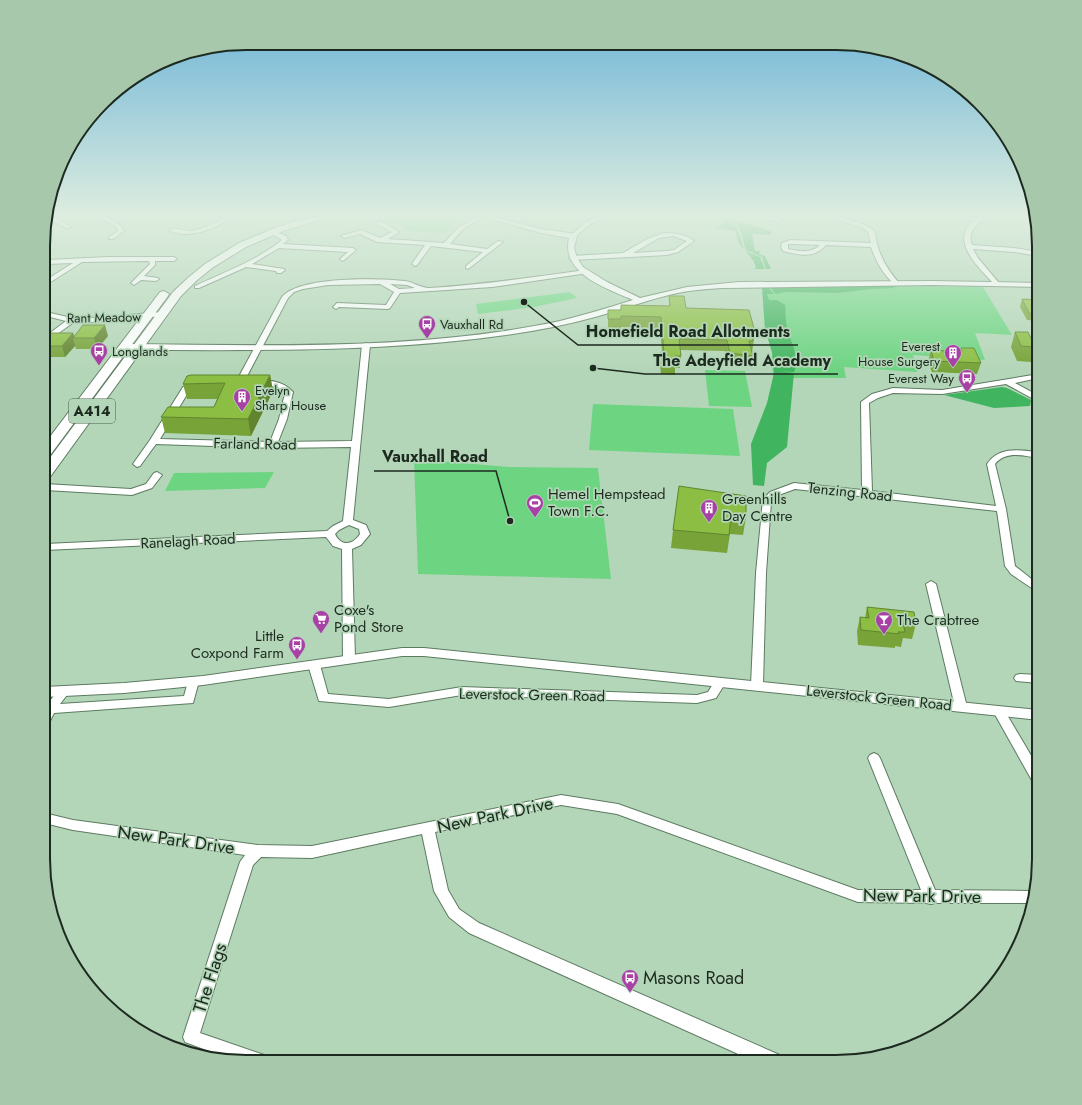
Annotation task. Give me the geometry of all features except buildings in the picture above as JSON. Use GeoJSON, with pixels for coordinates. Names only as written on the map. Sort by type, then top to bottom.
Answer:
{"type":"FeatureCollection","features":[{"type":"Feature","properties":{"kind":"main road","name":"A414"},"geometry":{"type":"LineString","coordinates":[[50,446],[147,316],[175,282],[192,269]]}},
{"type":"Feature","properties":{"kind":"main road","name":"A414"},"geometry":{"type":"LineString","coordinates":[[50,468],[162,314],[183,287],[204,269]]}},
{"type":"Feature","properties":{"kind":"street"},"geometry":{"type":"LineString","coordinates":[[50,280],[68,269]]}},
{"type":"Feature","properties":{"kind":"street"},"geometry":{"type":"LineString","coordinates":[[148,269],[136,280],[156,279]]}},
{"type":"Feature","properties":{"kind":"street"},"geometry":{"type":"LineString","coordinates":[[197,287],[236,269]]}},
{"type":"Feature","properties":{"kind":"street"},"geometry":{"type":"LineString","coordinates":[[266,269],[281,271],[284,269]]}},
{"type":"Feature","properties":{"kind":"street"},"geometry":{"type":"LineString","coordinates":[[581,269],[611,287],[639,300]]}},
{"type":"Feature","properties":{"kind":"street"},"geometry":{"type":"LineString","coordinates":[[886,269],[895,282]]}},
{"type":"Feature","properties":{"kind":"street"},"geometry":{"type":"LineString","coordinates":[[983,269],[996,283]]}},
{"type":"Feature","properties":{"kind":"street"},"geometry":{"type":"LineString","coordinates":[[381,282],[398,291],[425,290],[492,285],[586,272]]}},
{"type":"Feature","properties":{"kind":"street"},"geometry":{"type":"LineString","coordinates":[[273,445],[283,419],[289,392],[286,388],[272,383],[237,382],[285,297],[292,291],[311,285],[381,282],[408,284],[425,290]]}},
{"type":"Feature","properties":{"kind":"street"},"geometry":{"type":"LineString","coordinates":[[124,347],[257,348],[366,345],[453,339],[527,329],[593,315],[639,300],[685,289],[710,286],[895,282],[1032,285]]}},
{"type":"Feature","properties":{"kind":"street"},"geometry":{"type":"LineString","coordinates":[[336,307],[337,305],[388,307],[398,291]]}},
{"type":"Feature","properties":{"kind":"street","name":"Rant Meadow"},"geometry":{"type":"LineString","coordinates":[[50,315],[72,320],[162,314]]}},
{"type":"Feature","properties":{"kind":"street"},"geometry":{"type":"LineString","coordinates":[[50,337],[72,320]]}},
{"type":"Feature","properties":{"kind":"street"},"geometry":{"type":"LineString","coordinates":[[348,522],[366,345]]}},
{"type":"Feature","properties":{"kind":"street"},"geometry":{"type":"LineString","coordinates":[[867,493],[865,402],[870,398],[891,390],[940,392],[1032,377]]}},
{"type":"Feature","properties":{"kind":"street"},"geometry":{"type":"LineString","coordinates":[[1008,382],[1032,396]]}},
{"type":"Feature","properties":{"kind":"street"},"geometry":{"type":"LineString","coordinates":[[137,464],[154,441],[186,389],[203,383]]}},
{"type":"Feature","properties":{"kind":"street","name":"Farland Road"},"geometry":{"type":"LineString","coordinates":[[154,441],[273,445],[357,444]]}},
{"type":"Feature","properties":{"kind":"street"},"geometry":{"type":"LineString","coordinates":[[1032,454],[1002,453],[995,457],[991,464],[1001,509],[1010,566],[1015,572],[1032,585]]}},
{"type":"Feature","properties":{"kind":"street"},"geometry":{"type":"LineString","coordinates":[[50,487],[132,492],[149,486],[157,475]]}},
{"type":"Feature","properties":{"kind":"street","name":"Tenzing Road"},"geometry":{"type":"LineString","coordinates":[[757,685],[766,502],[774,494],[794,486],[1001,509]]}},
{"type":"Feature","properties":{"kind":"street"},"geometry":{"type":"LineString","coordinates":[[348,522],[363,527],[365,534],[358,543],[347,548],[338,545],[331,538],[330,534],[336,528],[348,522]]}},
{"type":"Feature","properties":{"kind":"street","name":"Ranelagh Road"},"geometry":{"type":"LineString","coordinates":[[50,547],[330,534]]}},
{"type":"Feature","properties":{"kind":"street"},"geometry":{"type":"LineString","coordinates":[[347,548],[349,659]]}},
{"type":"Feature","properties":{"kind":"street"},"geometry":{"type":"LineString","coordinates":[[931,584],[961,707]]}},
{"type":"Feature","properties":{"kind":"street","name":"Leverstock Green Road"},"geometry":{"type":"LineString","coordinates":[[50,692],[193,681],[314,666],[349,659],[402,652],[424,652],[1032,714]]}},
{"type":"Feature","properties":{"kind":"street","name":"Leverstock Green Road"},"geometry":{"type":"LineString","coordinates":[[314,666],[323,698],[389,703],[462,691],[696,699],[709,698],[715,694],[720,682]]}},
{"type":"Feature","properties":{"kind":"street"},"geometry":{"type":"LineString","coordinates":[[1020,678],[1032,679]]}},
{"type":"Feature","properties":{"kind":"street"},"geometry":{"type":"LineString","coordinates":[[50,710],[189,700],[193,681]]}},
{"type":"Feature","properties":{"kind":"street"},"geometry":{"type":"LineString","coordinates":[[50,710],[64,691]]}},
{"type":"Feature","properties":{"kind":"street"},"geometry":{"type":"LineString","coordinates":[[999,711],[1032,769]]}},
{"type":"Feature","properties":{"kind":"street"},"geometry":{"type":"LineString","coordinates":[[874,758],[932,898]]}},
{"type":"Feature","properties":{"kind":"street","name":"New Park Drive"},"geometry":{"type":"LineString","coordinates":[[50,819],[73,825],[258,852],[312,852],[561,800],[618,809],[858,896],[932,898],[1028,897]]}},
{"type":"Feature","properties":{"kind":"street"},"geometry":{"type":"LineString","coordinates":[[428,829],[441,891],[454,913],[474,928],[760,1055]]}},
{"type":"Feature","properties":{"kind":"street","name":"The Flags"},"geometry":{"type":"LineString","coordinates":[[241,1055],[191,1037],[248,862],[258,852]]}},
{"type":"Feature","properties":{"kind":"green space"},"geometry":{"type":"Polygon","coordinates":[[[892,286],[895,288],[838,293],[786,292],[776,294],[770,287],[892,286]]]}},
{"type":"Feature","properties":{"kind":"green space"},"geometry":{"type":"Polygon","coordinates":[[[762,287],[983,287],[1012,335],[975,333],[985,360],[913,355],[917,372],[844,367],[846,378],[773,378],[772,352],[765,329],[762,287]]]}},
{"type":"Feature","properties":{"kind":"green space"},"geometry":{"type":"Polygon","coordinates":[[[762,287],[768,287],[774,294],[767,294],[769,300],[777,300],[785,305],[786,324],[796,355],[796,366],[794,372],[778,371],[794,373],[787,447],[767,463],[764,486],[753,485],[751,444],[767,403],[774,373],[772,352],[765,329],[762,287]]]}},
{"type":"Feature","properties":{"kind":"green space"},"geometry":{"type":"Polygon","coordinates":[[[570,292],[577,298],[534,307],[478,314],[476,304],[570,292]]]}},
{"type":"Feature","properties":{"kind":"green space"},"geometry":{"type":"Polygon","coordinates":[[[705,370],[745,371],[752,407],[709,406],[705,370]]]}},
{"type":"Feature","properties":{"kind":"green space"},"geometry":{"type":"Polygon","coordinates":[[[1002,387],[1031,400],[1030,406],[994,408],[944,395],[1002,387]]]}},
{"type":"Feature","properties":{"kind":"green space"},"geometry":{"type":"Polygon","coordinates":[[[593,404],[733,409],[740,456],[589,450],[593,404]]]}},
{"type":"Feature","properties":{"kind":"green space"},"geometry":{"type":"Polygon","coordinates":[[[414,459],[509,467],[598,468],[611,579],[418,574],[414,459]]]}},
{"type":"Feature","properties":{"kind":"green space"},"geometry":{"type":"Polygon","coordinates":[[[274,472],[265,488],[165,491],[174,473],[274,472]]]}},
{"type":"Feature","properties":{"kind":"place","name":"Homefield Road Allotments"},"geometry":{"type":"Point","coordinates":[524,302]}},
{"type":"Feature","properties":{"kind":"place","name":"Vauxhall Rd"},"geometry":{"type":"Point","coordinates":[427,339]}},
{"type":"Feature","properties":{"kind":"place","name":"Longlands"},"geometry":{"type":"Point","coordinates":[99,366]}},
{"type":"Feature","properties":{"kind":"place","name":"The Adeyfield Academy"},"geometry":{"type":"Point","coordinates":[593,368]}},
{"type":"Feature","properties":{"kind":"place","name":"Everest House Surgery"},"geometry":{"type":"Point","coordinates":[953,368]}},
{"type":"Feature","properties":{"kind":"place","name":"Everest Way"},"geometry":{"type":"Point","coordinates":[967,393]}},
{"type":"Feature","properties":{"kind":"place","name":"Evelyn Sharp House"},"geometry":{"type":"Point","coordinates":[242,412]}},
{"type":"Feature","properties":{"kind":"place","name":"Hemel Hempstead Town F.C."},"geometry":{"type":"Point","coordinates":[535,518]}},
{"type":"Feature","properties":{"kind":"place","name":"Vauxhall Road"},"geometry":{"type":"Point","coordinates":[510,521]}},
{"type":"Feature","properties":{"kind":"place","name":"Greenhills Day Centre"},"geometry":{"type":"Point","coordinates":[709,523]}},
{"type":"Feature","properties":{"kind":"place","name":"Coxe's Pond Store"},"geometry":{"type":"Point","coordinates":[321,634]}},
{"type":"Feature","properties":{"kind":"place","name":"The Crabtree"},"geometry":{"type":"Point","coordinates":[884,635]}},
{"type":"Feature","properties":{"kind":"place","name":"Little Coxpond Farm"},"geometry":{"type":"Point","coordinates":[297,660]}},
{"type":"Feature","properties":{"kind":"place","name":"Masons Road"},"geometry":{"type":"Point","coordinates":[630,993]}}]}
